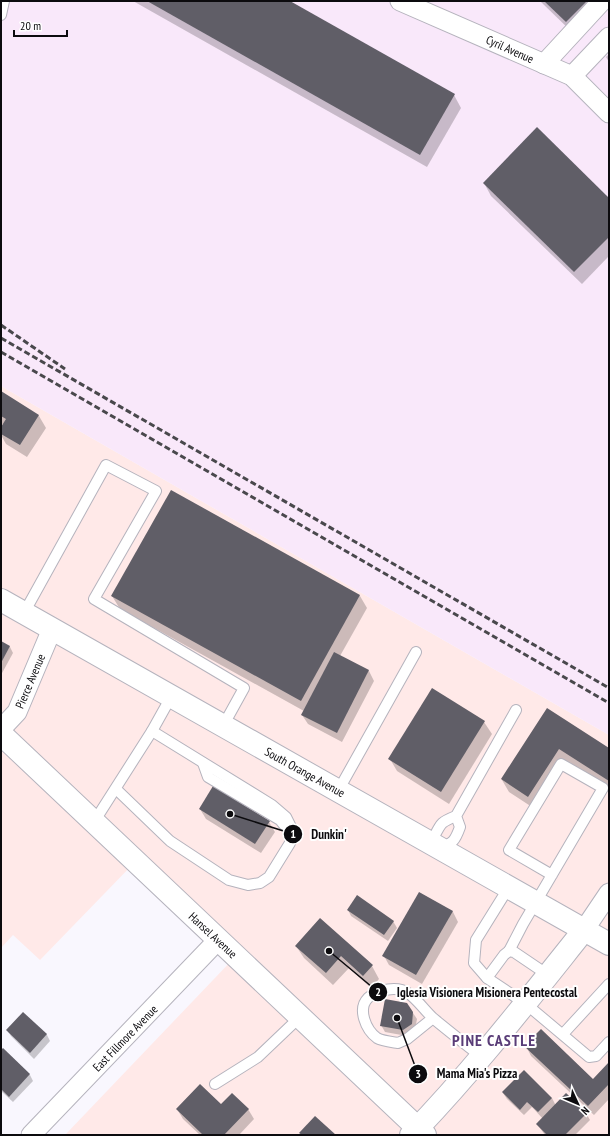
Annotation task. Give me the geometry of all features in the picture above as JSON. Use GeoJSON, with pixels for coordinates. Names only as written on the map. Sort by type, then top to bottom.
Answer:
{"type":"FeatureCollection","features":[{"type":"Feature","properties":{"kind":"main road","name":"South Orange Avenue"},"geometry":{"type":"LineString","coordinates":[[1,600],[609,944]]}},
{"type":"Feature","properties":{"kind":"main road","name":"Hansel Avenue"},"geometry":{"type":"LineString","coordinates":[[1,734],[300,1017],[418,1133]]}},
{"type":"Feature","properties":{"kind":"main road"},"geometry":{"type":"LineString","coordinates":[[418,1133],[526,1004],[584,930]]}},
{"type":"Feature","properties":{"kind":"street","name":"Cyril Avenue"},"geometry":{"type":"LineString","coordinates":[[400,1],[572,76],[609,113]]}},
{"type":"Feature","properties":{"kind":"street"},"geometry":{"type":"LineString","coordinates":[[544,64],[602,1]]}},
{"type":"Feature","properties":{"kind":"street"},"geometry":{"type":"LineString","coordinates":[[572,76],[609,37]]}},
{"type":"Feature","properties":{"kind":"street","name":"Pierce Avenue"},"geometry":{"type":"LineString","coordinates":[[1,729],[17,712],[52,629]]}},
{"type":"Feature","properties":{"kind":"street"},"geometry":{"type":"LineString","coordinates":[[584,930],[609,893]]}},
{"type":"Feature","properties":{"kind":"street","name":"East Fillmore Avenue"},"geometry":{"type":"LineString","coordinates":[[31,1135],[218,940]]}},
{"type":"Feature","properties":{"kind":"lane"},"geometry":{"type":"LineString","coordinates":[[1,16],[4,1]]}},
{"type":"Feature","properties":{"kind":"lane"},"geometry":{"type":"LineString","coordinates":[[24,613],[106,466],[156,491],[94,599],[244,688],[223,726]]}},
{"type":"Feature","properties":{"kind":"lane"},"geometry":{"type":"LineString","coordinates":[[338,791],[416,652]]}},
{"type":"Feature","properties":{"kind":"lane"},"geometry":{"type":"LineString","coordinates":[[94,822],[152,731],[171,697]]}},
{"type":"Feature","properties":{"kind":"lane"},"geometry":{"type":"LineString","coordinates":[[456,816],[460,827],[452,844],[440,848],[434,837],[443,822],[456,816],[516,710]]}},
{"type":"Feature","properties":{"kind":"lane"},"geometry":{"type":"LineString","coordinates":[[116,789],[170,841],[229,880],[248,885],[260,883],[269,878],[290,843],[291,827],[286,817],[272,805],[152,731]]}},
{"type":"Feature","properties":{"kind":"lane"},"geometry":{"type":"LineString","coordinates":[[488,978],[504,955],[509,951],[552,874],[604,788],[561,764],[509,850],[552,874]]}},
{"type":"Feature","properties":{"kind":"lane"},"geometry":{"type":"LineString","coordinates":[[509,887],[476,940],[474,963],[488,978],[526,1004],[589,1057],[596,1056],[609,1042]]}},
{"type":"Feature","properties":{"kind":"lane"},"geometry":{"type":"LineString","coordinates":[[509,951],[514,952],[548,975]]}},
{"type":"Feature","properties":{"kind":"lane"},"geometry":{"type":"LineString","coordinates":[[563,1034],[609,984]]}},
{"type":"Feature","properties":{"kind":"lane"},"geometry":{"type":"LineString","coordinates":[[434,1018],[407,1039],[398,1043],[378,1038],[368,1027],[363,1018],[364,1006],[368,998],[382,991],[394,988],[408,993],[434,1018],[482,1057]]}},
{"type":"Feature","properties":{"kind":"lane"},"geometry":{"type":"LineString","coordinates":[[215,1084],[258,1057],[300,1017]]}},
{"type":"Feature","properties":{"kind":"shaded area"},"geometry":{"type":"Polygon","coordinates":[[[1,1],[609,1],[609,735],[1,386],[1,1]]]}},
{"type":"Feature","properties":{"kind":"shaded area"},"geometry":{"type":"Polygon","coordinates":[[[1,386],[609,735],[609,1135],[65,1135],[235,957],[135,862],[40,960],[13,935],[1,948],[1,386]]]}},
{"type":"Feature","properties":{"kind":"building"},"geometry":{"type":"Polygon","coordinates":[[[147,1],[290,1],[455,94],[420,155],[147,1]]]}},
{"type":"Feature","properties":{"kind":"building"},"geometry":{"type":"Polygon","coordinates":[[[544,1],[587,1],[566,22],[544,1]]]}},
{"type":"Feature","properties":{"kind":"building"},"geometry":{"type":"Polygon","coordinates":[[[537,127],[609,198],[609,237],[574,272],[483,183],[537,127]]]}},
{"type":"Feature","properties":{"kind":"building"},"geometry":{"type":"Polygon","coordinates":[[[1,391],[39,415],[20,445],[1,434],[1,427],[6,419],[1,416],[1,391]]]}},
{"type":"Feature","properties":{"kind":"building"},"geometry":{"type":"Polygon","coordinates":[[[171,490],[360,595],[301,701],[111,596],[171,490]]]}},
{"type":"Feature","properties":{"kind":"building"},"geometry":{"type":"Polygon","coordinates":[[[1,641],[10,646],[1,663],[1,641]]]}},
{"type":"Feature","properties":{"kind":"building"},"geometry":{"type":"Polygon","coordinates":[[[334,652],[369,670],[337,733],[301,715],[334,652]]]}},
{"type":"Feature","properties":{"kind":"building"},"geometry":{"type":"Polygon","coordinates":[[[432,688],[485,721],[441,792],[388,759],[432,688]]]}},
{"type":"Feature","properties":{"kind":"building"},"geometry":{"type":"Polygon","coordinates":[[[547,708],[609,748],[609,781],[559,749],[528,797],[501,779],[547,708]]]}},
{"type":"Feature","properties":{"kind":"building"},"geometry":{"type":"Polygon","coordinates":[[[213,786],[270,821],[255,844],[199,809],[213,786]]]}},
{"type":"Feature","properties":{"kind":"building"},"geometry":{"type":"Polygon","coordinates":[[[419,892],[453,911],[416,975],[382,956],[419,892]]]}},
{"type":"Feature","properties":{"kind":"building"},"geometry":{"type":"Polygon","coordinates":[[[357,895],[394,921],[384,935],[347,910],[357,895]]]}},
{"type":"Feature","properties":{"kind":"building"},"geometry":{"type":"Polygon","coordinates":[[[320,918],[373,965],[363,976],[341,956],[326,973],[295,946],[320,918]]]}},
{"type":"Feature","properties":{"kind":"building"},"geometry":{"type":"Polygon","coordinates":[[[385,999],[407,1003],[413,1012],[412,1024],[403,1030],[380,1026],[385,999]]]}},
{"type":"Feature","properties":{"kind":"building"},"geometry":{"type":"Polygon","coordinates":[[[23,1012],[47,1034],[30,1053],[6,1030],[23,1012]]]}},
{"type":"Feature","properties":{"kind":"building"},"geometry":{"type":"Polygon","coordinates":[[[541,1029],[593,1079],[609,1062],[609,1084],[588,1106],[524,1046],[541,1029]]]}},
{"type":"Feature","properties":{"kind":"building"},"geometry":{"type":"Polygon","coordinates":[[[3,1048],[30,1074],[9,1097],[1,1089],[1,1050],[3,1048]]]}},
{"type":"Feature","properties":{"kind":"building"},"geometry":{"type":"Polygon","coordinates":[[[524,1070],[552,1098],[538,1112],[527,1102],[520,1110],[502,1092],[524,1070]]]}},
{"type":"Feature","properties":{"kind":"building"},"geometry":{"type":"Polygon","coordinates":[[[200,1084],[221,1104],[232,1093],[249,1109],[224,1135],[201,1135],[202,1134],[176,1109],[200,1084]]]}},
{"type":"Feature","properties":{"kind":"building"},"geometry":{"type":"Polygon","coordinates":[[[566,1093],[587,1113],[565,1135],[547,1135],[536,1124],[566,1093]]]}},
{"type":"Feature","properties":{"kind":"building"},"geometry":{"type":"Polygon","coordinates":[[[315,1116],[336,1135],[302,1135],[299,1133],[315,1116]]]}},
{"type":"Feature","properties":{"kind":"railway"},"geometry":{"type":"LineString","coordinates":[[1,325],[65,369]]}},
{"type":"Feature","properties":{"kind":"railway"},"geometry":{"type":"LineString","coordinates":[[1,338],[609,688]]}},
{"type":"Feature","properties":{"kind":"railway"},"geometry":{"type":"LineString","coordinates":[[1,352],[609,703]]}},
{"type":"Feature","properties":{"kind":"place","name":"Dunkin'"},"geometry":{"type":"Point","coordinates":[230,814]}},
{"type":"Feature","properties":{"kind":"place","name":"Iglesia Visionera Misionera Pentecostal"},"geometry":{"type":"Point","coordinates":[329,951]}},
{"type":"Feature","properties":{"kind":"place","name":"Mama Mia's Pizza"},"geometry":{"type":"Point","coordinates":[397,1018]}},
{"type":"Feature","properties":{"kind":"district","name":"PINE CASTLE"},"geometry":{"type":"Point","coordinates":[494,1040]}}]}
